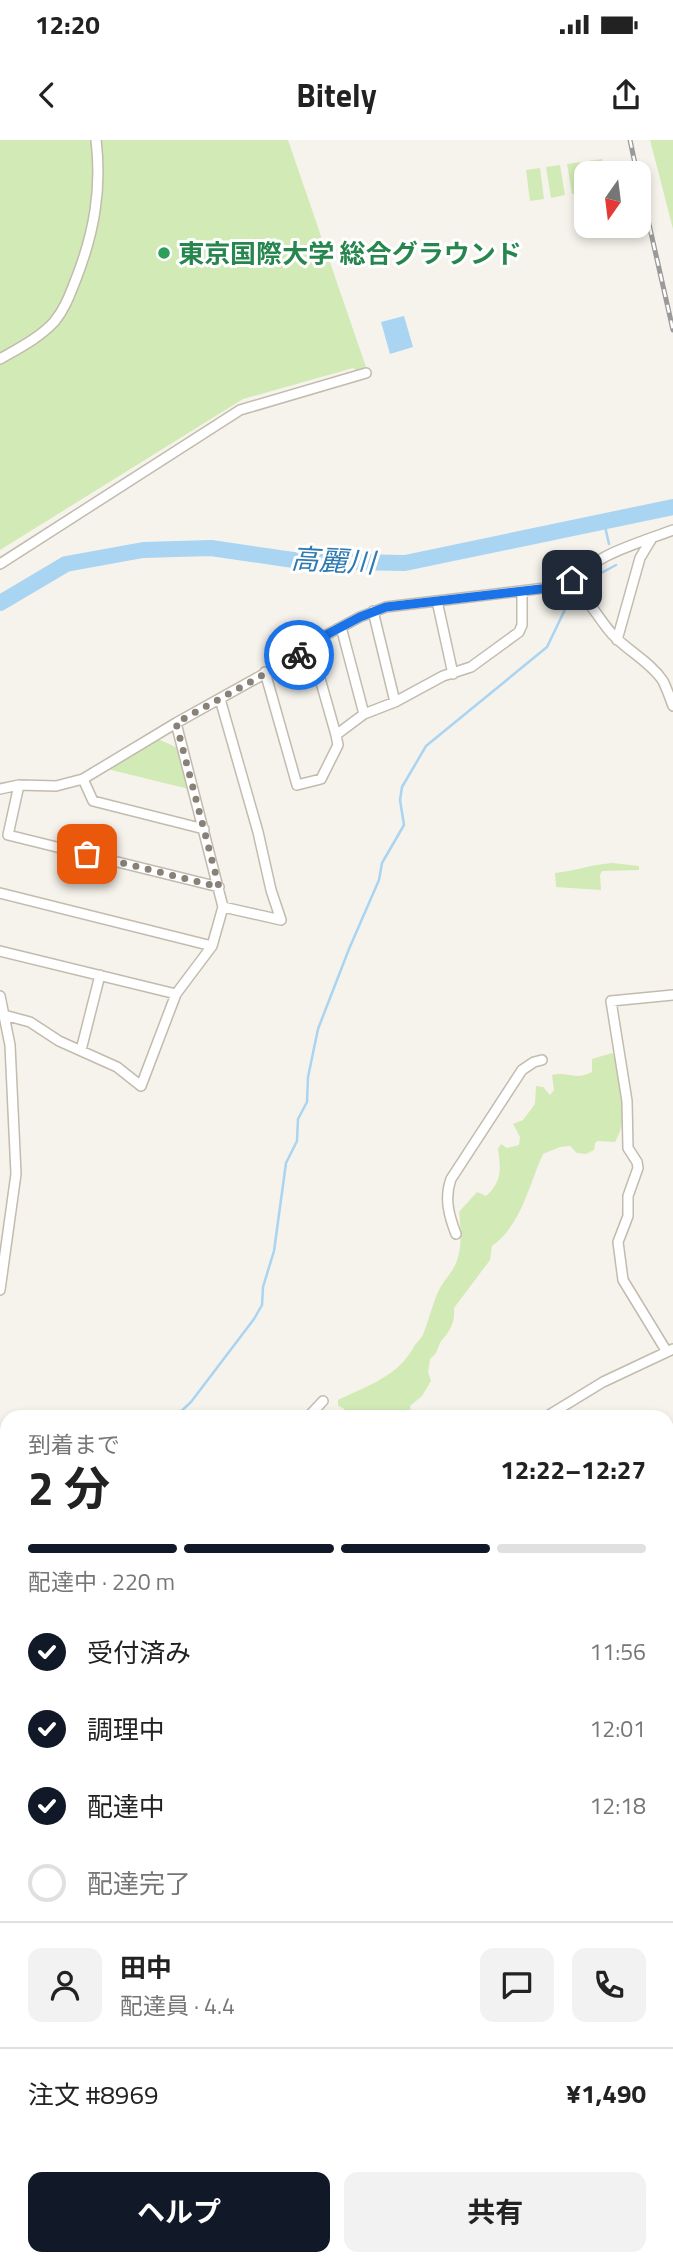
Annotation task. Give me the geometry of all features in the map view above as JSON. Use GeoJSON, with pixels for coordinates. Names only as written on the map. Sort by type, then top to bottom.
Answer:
{"type":"FeatureCollection","features":[{"type":"Feature","properties":{"kind":"street"},"geometry":{"type":"LineString","coordinates":[[0,359],[43,332],[68,300],[89,242],[96,211],[99,177],[96,140]]}},
{"type":"Feature","properties":{"kind":"street"},"geometry":{"type":"LineString","coordinates":[[0,564],[240,410],[366,373]]}},
{"type":"Feature","properties":{"kind":"street"},"geometry":{"type":"LineString","coordinates":[[0,789],[19,785],[56,786],[83,779],[341,627],[373,611],[386,607],[566,586],[581,571],[629,545],[673,530]]}},
{"type":"Feature","properties":{"kind":"street"},"geometry":{"type":"LineString","coordinates":[[617,640],[640,558],[652,538]]}},
{"type":"Feature","properties":{"kind":"street"},"geometry":{"type":"LineString","coordinates":[[566,586],[584,599],[617,640],[655,672],[663,681],[673,706]]}},
{"type":"Feature","properties":{"kind":"street"},"geometry":{"type":"LineString","coordinates":[[336,735],[364,714],[471,667],[519,632],[522,625],[522,591]]}},
{"type":"Feature","properties":{"kind":"street"},"geometry":{"type":"LineString","coordinates":[[437,601],[453,674]]}},
{"type":"Feature","properties":{"kind":"street"},"geometry":{"type":"LineString","coordinates":[[373,611],[395,702]]}},
{"type":"Feature","properties":{"kind":"street"},"geometry":{"type":"LineString","coordinates":[[341,627],[364,714]]}},
{"type":"Feature","properties":{"kind":"street"},"geometry":{"type":"LineString","coordinates":[[265,672],[298,785],[321,779],[338,745],[311,647]]}},
{"type":"Feature","properties":{"kind":"street"},"geometry":{"type":"LineString","coordinates":[[220,699],[281,920],[223,907]]}},
{"type":"Feature","properties":{"kind":"street"},"geometry":{"type":"LineString","coordinates":[[4,1015],[30,1022],[59,1041],[117,1067],[141,1086],[176,994],[212,946],[223,907],[176,723]]}},
{"type":"Feature","properties":{"kind":"street"},"geometry":{"type":"LineString","coordinates":[[83,779],[93,801],[204,829]]}},
{"type":"Feature","properties":{"kind":"street"},"geometry":{"type":"LineString","coordinates":[[19,785],[8,835],[219,887]]}},
{"type":"Feature","properties":{"kind":"street"},"geometry":{"type":"LineString","coordinates":[[0,893],[212,946]]}},
{"type":"Feature","properties":{"kind":"street"},"geometry":{"type":"LineString","coordinates":[[0,951],[176,994]]}},
{"type":"Feature","properties":{"kind":"street"},"geometry":{"type":"LineString","coordinates":[[81,1050],[100,975]]}},
{"type":"Feature","properties":{"kind":"street"},"geometry":{"type":"LineString","coordinates":[[557,1410],[603,1382],[670,1350],[623,1280],[618,1242],[628,1216],[628,1196],[638,1168],[628,1148],[626,1101],[611,1001],[673,995]]}},
{"type":"Feature","properties":{"kind":"street"},"geometry":{"type":"LineString","coordinates":[[0,996],[10,1045],[16,1174],[0,1290]]}},
{"type":"Feature","properties":{"kind":"street"},"geometry":{"type":"LineString","coordinates":[[456,1234],[450,1220],[447,1191],[451,1179],[522,1070],[542,1060]]}},
{"type":"Feature","properties":{"kind":"street"},"geometry":{"type":"LineString","coordinates":[[315,1410],[323,1401]]}},
{"type":"Feature","properties":{"kind":"green space","name":"東京国際大学 総合グラウンド"},"geometry":{"type":"Polygon","coordinates":[[[0,140],[288,140],[366,367],[356,370],[353,368],[243,399],[0,550],[0,140]]]}},
{"type":"Feature","properties":{"kind":"green space"},"geometry":{"type":"Polygon","coordinates":[[[650,140],[673,140],[673,229],[650,140]]]}},
{"type":"Feature","properties":{"kind":"green space"},"geometry":{"type":"Polygon","coordinates":[[[574,163],[574,194],[572,194],[567,164],[574,163]]]}},
{"type":"Feature","properties":{"kind":"green space"},"geometry":{"type":"Polygon","coordinates":[[[560,165],[565,195],[551,198],[546,167],[560,165]]]}},
{"type":"Feature","properties":{"kind":"green space"},"geometry":{"type":"Polygon","coordinates":[[[540,168],[544,199],[530,201],[526,170],[540,168]]]}},
{"type":"Feature","properties":{"kind":"green space"},"geometry":{"type":"Polygon","coordinates":[[[158,739],[178,748],[189,789],[107,769],[158,739]]]}},
{"type":"Feature","properties":{"kind":"green space"},"geometry":{"type":"Polygon","coordinates":[[[613,863],[639,866],[639,870],[602,871],[601,890],[556,887],[555,873],[613,863]]]}},
{"type":"Feature","properties":{"kind":"green space"},"geometry":{"type":"Polygon","coordinates":[[[612,1053],[616,1058],[623,1119],[615,1142],[598,1141],[594,1150],[586,1154],[577,1153],[570,1146],[543,1154],[511,1227],[492,1246],[490,1260],[454,1308],[452,1326],[430,1359],[428,1372],[431,1381],[422,1396],[410,1406],[411,1410],[345,1410],[338,1406],[338,1400],[389,1374],[405,1359],[423,1334],[438,1292],[456,1263],[461,1233],[459,1212],[477,1192],[486,1196],[495,1186],[500,1169],[498,1149],[501,1144],[507,1148],[519,1145],[520,1137],[513,1124],[523,1120],[535,1104],[536,1086],[543,1087],[550,1095],[554,1090],[552,1075],[586,1075],[592,1072],[592,1059],[612,1053]]]}},
{"type":"Feature","properties":{"kind":"water"},"geometry":{"type":"Polygon","coordinates":[[[404,316],[413,347],[390,354],[381,322],[404,316]]]}},
{"type":"Feature","properties":{"kind":"waterway","name":"高麗川"},"geometry":{"type":"LineString","coordinates":[[0,603],[66,564],[143,550],[211,548],[300,561],[405,563],[673,507]]}},
{"type":"Feature","properties":{"kind":"waterway"},"geometry":{"type":"LineString","coordinates":[[604,522],[609,544]]}},
{"type":"Feature","properties":{"kind":"waterway"},"geometry":{"type":"LineString","coordinates":[[579,585],[616,565]]}},
{"type":"Feature","properties":{"kind":"waterway"},"geometry":{"type":"LineString","coordinates":[[182,1410],[262,1305],[263,1287],[274,1251],[286,1163],[297,1141],[298,1119],[307,1102],[308,1077],[318,1029],[379,880],[382,863],[404,825],[400,800],[402,787],[426,746],[547,647],[571,597]]}},
{"type":"Feature","properties":{"kind":"railway"},"geometry":{"type":"LineString","coordinates":[[630,140],[634,161]]}},
{"type":"Feature","properties":{"kind":"railway"},"geometry":{"type":"LineString","coordinates":[[651,233],[673,330]]}},
{"type":"Feature","properties":{"kind":"way so far"},"geometry":{"type":"LineString","coordinates":[[87,854],[219,887],[176,723],[299,655]]}},
{"type":"Feature","properties":{"kind":"place","name":"東京国際大学 総合グラウンド"},"geometry":{"type":"Point","coordinates":[164,253]}},
{"type":"Feature","properties":{"kind":"route"},"geometry":{"type":"LineString","coordinates":[[299,655],[324,636],[386,607],[566,586],[572,580]]}}]}
